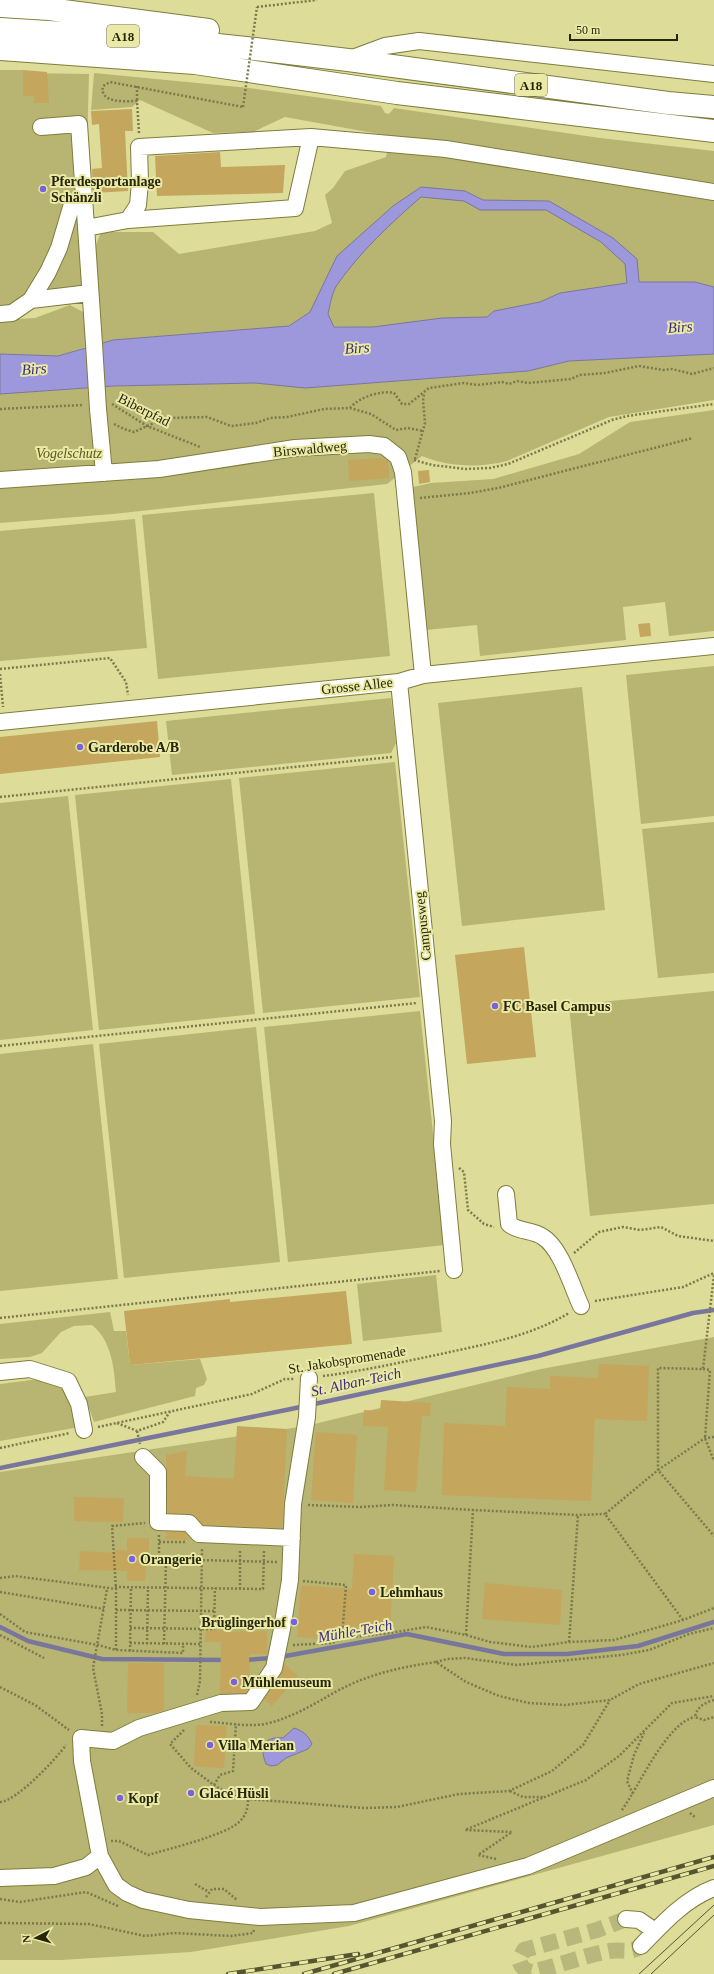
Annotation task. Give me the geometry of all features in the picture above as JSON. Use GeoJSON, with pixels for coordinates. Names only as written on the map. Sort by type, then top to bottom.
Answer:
{"type":"FeatureCollection","features":[{"type":"Feature","properties":{"kind":"highway"},"geometry":{"type":"LineString","coordinates":[[0,6],[49,9],[147,21],[328,47],[348,60]]}},
{"type":"Feature","properties":{"kind":"highway","name":"A18"},"geometry":{"type":"LineString","coordinates":[[0,29],[160,39],[348,60],[668,103],[714,107]]}},
{"type":"Feature","properties":{"kind":"highway","name":"A18"},"geometry":{"type":"LineString","coordinates":[[0,49],[195,63],[381,90],[714,131]]}},
{"type":"Feature","properties":{"kind":"highway"},"geometry":{"type":"LineString","coordinates":[[0,62],[149,68],[195,63]]}},
{"type":"Feature","properties":{"kind":"highway"},"geometry":{"type":"LineString","coordinates":[[618,120],[714,134]]}},
{"type":"Feature","properties":{"kind":"lane"},"geometry":{"type":"LineString","coordinates":[[348,60],[385,46],[419,41],[714,74]]}},
{"type":"Feature","properties":{"kind":"lane"},"geometry":{"type":"LineString","coordinates":[[41,127],[79,124],[98,408],[104,473]]}},
{"type":"Feature","properties":{"kind":"lane"},"geometry":{"type":"LineString","coordinates":[[86,228],[128,220],[295,208],[311,137]]}},
{"type":"Feature","properties":{"kind":"lane"},"geometry":{"type":"LineString","coordinates":[[128,220],[138,205],[140,182],[139,147],[311,137],[446,149],[714,192]]}},
{"type":"Feature","properties":{"kind":"lane"},"geometry":{"type":"LineString","coordinates":[[0,314],[12,313],[31,300],[48,272],[59,248],[72,204],[84,200]]}},
{"type":"Feature","properties":{"kind":"lane"},"geometry":{"type":"LineString","coordinates":[[31,300],[90,293]]}},
{"type":"Feature","properties":{"kind":"lane","name":"Birswaldweg"},"geometry":{"type":"LineString","coordinates":[[0,480],[159,469],[295,448],[369,444],[384,446],[398,457]]}},
{"type":"Feature","properties":{"kind":"lane"},"geometry":{"type":"LineString","coordinates":[[398,457],[403,472],[423,676]]}},
{"type":"Feature","properties":{"kind":"lane","name":"Grosse Allee"},"geometry":{"type":"LineString","coordinates":[[2,722],[399,682],[423,676],[714,646]]}},
{"type":"Feature","properties":{"kind":"lane","name":"Campusweg"},"geometry":{"type":"LineString","coordinates":[[399,682],[443,1122],[442,1144],[454,1270]]}},
{"type":"Feature","properties":{"kind":"lane"},"geometry":{"type":"LineString","coordinates":[[506,1194],[509,1224],[516,1230],[542,1236],[554,1246],[581,1306]]}},
{"type":"Feature","properties":{"kind":"lane"},"geometry":{"type":"LineString","coordinates":[[0,1372],[30,1369],[68,1381],[79,1404],[84,1430]]}},
{"type":"Feature","properties":{"kind":"lane"},"geometry":{"type":"LineString","coordinates":[[309,1386],[307,1416],[293,1504],[290,1580],[277,1655],[251,1702],[222,1703],[139,1728],[113,1741],[81,1738],[82,1761],[99,1852],[116,1884],[127,1893],[143,1900],[189,1910],[260,1917],[354,1913],[528,1866],[714,1788]]}},
{"type":"Feature","properties":{"kind":"lane"},"geometry":{"type":"LineString","coordinates":[[143,1457],[158,1472],[158,1522],[189,1524],[199,1534],[292,1538]]}},
{"type":"Feature","properties":{"kind":"lane"},"geometry":{"type":"LineString","coordinates":[[0,1878],[54,1876],[86,1867],[99,1852]]}},
{"type":"Feature","properties":{"kind":"lane"},"geometry":{"type":"LineString","coordinates":[[641,1946],[655,1931],[694,1896],[714,1888]]}},
{"type":"Feature","properties":{"kind":"lane"},"geometry":{"type":"LineString","coordinates":[[626,1919],[639,1920],[655,1931]]}},
{"type":"Feature","properties":{"kind":"path"},"geometry":{"type":"LineString","coordinates":[[137,101],[112,100],[105,97],[102,91],[103,86],[110,82],[137,86],[243,107],[257,7],[317,0]]}},
{"type":"Feature","properties":{"kind":"path"},"geometry":{"type":"LineString","coordinates":[[137,86],[139,147]]}},
{"type":"Feature","properties":{"kind":"path"},"geometry":{"type":"LineString","coordinates":[[350,408],[354,403],[387,392],[394,393],[402,404],[409,404],[429,388],[464,383],[477,385],[502,382],[509,384],[517,381],[528,383],[571,379],[580,374],[605,373],[639,366],[663,370],[672,369],[692,374],[714,368]]}},
{"type":"Feature","properties":{"kind":"path"},"geometry":{"type":"LineString","coordinates":[[415,460],[425,423],[423,401],[424,393]]}},
{"type":"Feature","properties":{"kind":"path","name":"Biberpfad"},"geometry":{"type":"LineString","coordinates":[[0,409],[98,408],[114,404],[136,421],[226,458]]}},
{"type":"Feature","properties":{"kind":"path"},"geometry":{"type":"LineString","coordinates":[[398,457],[432,465],[459,468],[490,468],[508,464],[612,420],[627,416],[714,404]]}},
{"type":"Feature","properties":{"kind":"path"},"geometry":{"type":"LineString","coordinates":[[98,408],[134,432],[164,418],[207,417],[231,426],[256,423],[270,418],[287,417],[324,409],[350,408],[371,414],[396,430],[408,428],[423,431]]}},
{"type":"Feature","properties":{"kind":"path"},"geometry":{"type":"LineString","coordinates":[[406,499],[470,493],[498,488],[693,438]]}},
{"type":"Feature","properties":{"kind":"path"},"geometry":{"type":"LineString","coordinates":[[0,669],[110,658],[126,682],[130,709]]}},
{"type":"Feature","properties":{"kind":"path"},"geometry":{"type":"LineString","coordinates":[[0,674],[2,722]]}},
{"type":"Feature","properties":{"kind":"path"},"geometry":{"type":"LineString","coordinates":[[0,797],[406,756]]}},
{"type":"Feature","properties":{"kind":"path"},"geometry":{"type":"LineString","coordinates":[[0,1046],[431,1002]]}},
{"type":"Feature","properties":{"kind":"path"},"geometry":{"type":"LineString","coordinates":[[444,1169],[460,1168],[464,1172],[468,1210],[477,1219],[484,1224],[502,1230],[516,1230]]}},
{"type":"Feature","properties":{"kind":"path"},"geometry":{"type":"LineString","coordinates":[[561,1262],[583,1247],[599,1232],[623,1227],[640,1230],[661,1227],[678,1236],[714,1242]]}},
{"type":"Feature","properties":{"kind":"path"},"geometry":{"type":"LineString","coordinates":[[0,1318],[454,1270]]}},
{"type":"Feature","properties":{"kind":"path"},"geometry":{"type":"LineString","coordinates":[[703,1368],[714,1274]]}},
{"type":"Feature","properties":{"kind":"path","name":"St. Jakobspromenade"},"geometry":{"type":"LineString","coordinates":[[0,1448],[252,1394],[285,1379],[309,1386],[355,1372],[512,1339],[551,1324],[581,1306],[601,1299],[683,1287],[714,1274]]}},
{"type":"Feature","properties":{"kind":"path"},"geometry":{"type":"LineString","coordinates":[[714,1461],[705,1438],[710,1370],[703,1368],[658,1368],[658,1470],[714,1536]]}},
{"type":"Feature","properties":{"kind":"path"},"geometry":{"type":"LineString","coordinates":[[116,1423],[137,1431],[163,1422],[172,1410]]}},
{"type":"Feature","properties":{"kind":"path"},"geometry":{"type":"LineString","coordinates":[[293,1504],[360,1507],[392,1505],[578,1515],[605,1514],[658,1470],[705,1438],[714,1437]]}},
{"type":"Feature","properties":{"kind":"path"},"geometry":{"type":"LineString","coordinates":[[466,1635],[473,1510]]}},
{"type":"Feature","properties":{"kind":"path"},"geometry":{"type":"LineString","coordinates":[[605,1514],[683,1620]]}},
{"type":"Feature","properties":{"kind":"path"},"geometry":{"type":"LineString","coordinates":[[568,1642],[578,1515]]}},
{"type":"Feature","properties":{"kind":"path"},"geometry":{"type":"LineString","coordinates":[[116,1650],[116,1588],[112,1526],[158,1522],[159,1559],[291,1562]]}},
{"type":"Feature","properties":{"kind":"path"},"geometry":{"type":"LineString","coordinates":[[159,1542],[188,1542]]}},
{"type":"Feature","properties":{"kind":"path"},"geometry":{"type":"LineString","coordinates":[[194,1712],[200,1681],[202,1542]]}},
{"type":"Feature","properties":{"kind":"path"},"geometry":{"type":"LineString","coordinates":[[240,1542],[240,1589]]}},
{"type":"Feature","properties":{"kind":"path"},"geometry":{"type":"LineString","coordinates":[[0,1578],[15,1576],[108,1589],[148,1587],[263,1589],[264,1549]]}},
{"type":"Feature","properties":{"kind":"path"},"geometry":{"type":"LineString","coordinates":[[164,1644],[166,1559]]}},
{"type":"Feature","properties":{"kind":"path"},"geometry":{"type":"LineString","coordinates":[[290,1580],[346,1585],[342,1638]]}},
{"type":"Feature","properties":{"kind":"path"},"geometry":{"type":"LineString","coordinates":[[130,1651],[131,1587]]}},
{"type":"Feature","properties":{"kind":"path"},"geometry":{"type":"LineString","coordinates":[[147,1644],[148,1587]]}},
{"type":"Feature","properties":{"kind":"path"},"geometry":{"type":"LineString","coordinates":[[130,1628],[214,1629],[215,1588]]}},
{"type":"Feature","properties":{"kind":"path"},"geometry":{"type":"LineString","coordinates":[[102,1714],[93,1668],[108,1589]]}},
{"type":"Feature","properties":{"kind":"path"},"geometry":{"type":"LineString","coordinates":[[0,1592],[104,1609]]}},
{"type":"Feature","properties":{"kind":"path"},"geometry":{"type":"LineString","coordinates":[[277,1655],[301,1645],[332,1643],[342,1638],[390,1633],[426,1627],[466,1635],[490,1642],[532,1647],[568,1642],[614,1640],[683,1620],[714,1608]]}},
{"type":"Feature","properties":{"kind":"path"},"geometry":{"type":"LineString","coordinates":[[116,1610],[214,1611]]}},
{"type":"Feature","properties":{"kind":"path"},"geometry":{"type":"LineString","coordinates":[[0,1614],[25,1632],[98,1645],[116,1650],[183,1653],[183,1644]]}},
{"type":"Feature","properties":{"kind":"path"},"geometry":{"type":"LineString","coordinates":[[206,1722],[265,1724],[306,1710],[338,1691],[375,1674],[398,1668],[447,1659],[465,1658],[517,1665],[621,1655],[649,1650],[689,1634],[714,1628]]}},
{"type":"Feature","properties":{"kind":"path"},"geometry":{"type":"LineString","coordinates":[[0,1635],[44,1658]]}},
{"type":"Feature","properties":{"kind":"path"},"geometry":{"type":"LineString","coordinates":[[130,1643],[200,1644]]}},
{"type":"Feature","properties":{"kind":"path"},"geometry":{"type":"LineString","coordinates":[[436,1662],[466,1682],[499,1696],[528,1703],[565,1705],[610,1700],[639,1684],[714,1663]]}},
{"type":"Feature","properties":{"kind":"path"},"geometry":{"type":"LineString","coordinates":[[0,1687],[35,1705],[81,1738]]}},
{"type":"Feature","properties":{"kind":"path"},"geometry":{"type":"LineString","coordinates":[[499,1859],[478,1855],[512,1832],[465,1830],[586,1780],[619,1756],[672,1703],[714,1695]]}},
{"type":"Feature","properties":{"kind":"path"},"geometry":{"type":"LineString","coordinates":[[186,1728],[170,1744],[192,1768],[230,1795],[248,1799],[364,1808],[397,1807],[459,1794],[510,1791],[552,1771],[583,1745],[610,1700]]}},
{"type":"Feature","properties":{"kind":"path"},"geometry":{"type":"LineString","coordinates":[[694,1718],[696,1710],[704,1704],[714,1700]]}},
{"type":"Feature","properties":{"kind":"path"},"geometry":{"type":"LineString","coordinates":[[621,1811],[633,1794],[661,1744],[677,1728],[694,1718],[704,1720],[714,1717]]}},
{"type":"Feature","properties":{"kind":"path"},"geometry":{"type":"LineString","coordinates":[[214,1785],[220,1775],[234,1771],[236,1724]]}},
{"type":"Feature","properties":{"kind":"path"},"geometry":{"type":"LineString","coordinates":[[633,1794],[627,1781],[634,1755],[645,1731]]}},
{"type":"Feature","properties":{"kind":"path"},"geometry":{"type":"LineString","coordinates":[[0,1802],[4,1802],[24,1790],[60,1753],[68,1742],[81,1738]]}},
{"type":"Feature","properties":{"kind":"path"},"geometry":{"type":"LineString","coordinates":[[510,1791],[524,1797],[548,1797]]}},
{"type":"Feature","properties":{"kind":"path"},"geometry":{"type":"LineString","coordinates":[[99,1852],[110,1842],[119,1841],[148,1855],[189,1843],[229,1828],[240,1822],[248,1810],[248,1799]]}},
{"type":"Feature","properties":{"kind":"path"},"geometry":{"type":"LineString","coordinates":[[195,1884],[210,1892]]}},
{"type":"Feature","properties":{"kind":"path"},"geometry":{"type":"LineString","coordinates":[[0,1899],[20,1902],[86,1892],[118,1906],[129,1909],[134,1908],[143,1900]]}},
{"type":"Feature","properties":{"kind":"path"},"geometry":{"type":"LineString","coordinates":[[0,1923],[89,1924],[145,1936],[174,1933],[231,1936],[253,1933],[260,1917]]}},
{"type":"Feature","properties":{"kind":"green space","name":"Pferdesportanlage Schänzli"},"geometry":{"type":"Polygon","coordinates":[[[0,70],[23,70],[23,73],[89,74],[83,303],[0,311],[0,70]]]}},
{"type":"Feature","properties":{"kind":"green space"},"geometry":{"type":"Polygon","coordinates":[[[94,73],[249,88],[381,106],[385,113],[389,114],[394,108],[600,138],[714,151],[714,287],[695,282],[560,293],[540,302],[495,311],[487,317],[442,318],[373,327],[289,326],[113,340],[101,344],[94,250],[101,232],[153,232],[179,254],[315,231],[332,223],[325,195],[333,188],[345,171],[386,157],[390,136],[285,117],[253,132],[213,133],[140,100],[132,107],[91,110],[94,73]]]}},
{"type":"Feature","properties":{"kind":"green space"},"geometry":{"type":"Polygon","coordinates":[[[70,305],[85,313],[86,347],[58,356],[0,354],[0,320],[35,318],[70,305]]]}},
{"type":"Feature","properties":{"kind":"green space","name":"Vogelschutz"},"geometry":{"type":"Polygon","coordinates":[[[714,354],[714,400],[609,417],[507,461],[486,465],[464,465],[432,460],[422,456],[387,484],[113,514],[0,523],[0,394],[114,386],[255,383],[305,388],[528,371],[569,361],[714,354]]]}},
{"type":"Feature","properties":{"kind":"green space"},"geometry":{"type":"Polygon","coordinates":[[[714,410],[714,631],[669,636],[665,602],[623,607],[626,640],[480,656],[477,625],[426,630],[413,487],[431,483],[493,479],[579,454],[630,422],[714,410]]]}},
{"type":"Feature","properties":{"kind":"green space"},"geometry":{"type":"Polygon","coordinates":[[[374,493],[390,656],[158,679],[142,515],[374,493]]]}},
{"type":"Feature","properties":{"kind":"green space"},"geometry":{"type":"Polygon","coordinates":[[[135,519],[147,648],[0,661],[0,531],[135,519]]]}},
{"type":"Feature","properties":{"kind":"green space"},"geometry":{"type":"Polygon","coordinates":[[[714,666],[714,816],[641,824],[626,675],[714,666]]]}},
{"type":"Feature","properties":{"kind":"green space"},"geometry":{"type":"Polygon","coordinates":[[[582,687],[605,910],[462,926],[438,703],[582,687]]]}},
{"type":"Feature","properties":{"kind":"green space"},"geometry":{"type":"Polygon","coordinates":[[[391,698],[396,743],[391,753],[172,775],[166,721],[391,698]]]}},
{"type":"Feature","properties":{"kind":"green space"},"geometry":{"type":"Polygon","coordinates":[[[395,762],[420,997],[263,1013],[239,778],[395,762]]]}},
{"type":"Feature","properties":{"kind":"green space"},"geometry":{"type":"Polygon","coordinates":[[[231,779],[255,1014],[99,1030],[75,795],[231,779]]]}},
{"type":"Feature","properties":{"kind":"green space"},"geometry":{"type":"Polygon","coordinates":[[[68,796],[93,1030],[0,1040],[0,803],[68,796]]]}},
{"type":"Feature","properties":{"kind":"green space"},"geometry":{"type":"Polygon","coordinates":[[[714,822],[714,973],[658,978],[642,829],[714,822]]]}},
{"type":"Feature","properties":{"kind":"green space"},"geometry":{"type":"Polygon","coordinates":[[[714,991],[714,1204],[590,1216],[569,1005],[714,991]]]}},
{"type":"Feature","properties":{"kind":"green space"},"geometry":{"type":"Polygon","coordinates":[[[420,1011],[445,1245],[288,1262],[264,1027],[420,1011]]]}},
{"type":"Feature","properties":{"kind":"green space"},"geometry":{"type":"Polygon","coordinates":[[[256,1027],[280,1262],[124,1278],[99,1044],[256,1027]]]}},
{"type":"Feature","properties":{"kind":"green space"},"geometry":{"type":"Polygon","coordinates":[[[93,1044],[118,1279],[0,1291],[0,1054],[93,1044]]]}},
{"type":"Feature","properties":{"kind":"green space"},"geometry":{"type":"Polygon","coordinates":[[[436,1275],[442,1332],[363,1341],[357,1284],[436,1275]]]}},
{"type":"Feature","properties":{"kind":"green space"},"geometry":{"type":"Polygon","coordinates":[[[110,1312],[114,1331],[126,1331],[130,1365],[200,1359],[207,1379],[204,1385],[196,1388],[195,1396],[94,1422],[85,1397],[116,1392],[113,1364],[108,1347],[99,1331],[92,1325],[74,1326],[61,1332],[42,1353],[30,1357],[0,1359],[0,1324],[110,1312]]]}},
{"type":"Feature","properties":{"kind":"green space"},"geometry":{"type":"Polygon","coordinates":[[[714,1337],[714,1825],[349,1926],[191,1952],[61,1960],[0,1960],[0,1472],[306,1426],[541,1369],[714,1337]]]}},
{"type":"Feature","properties":{"kind":"green space"},"geometry":{"type":"Polygon","coordinates":[[[47,1378],[65,1387],[80,1427],[0,1441],[0,1384],[47,1378]]]}},
{"type":"Feature","properties":{"kind":"water","name":"Birs"},"geometry":{"type":"Polygon","coordinates":[[[421,187],[465,191],[483,200],[549,201],[613,238],[637,259],[639,282],[695,282],[714,287],[714,354],[569,361],[528,371],[305,388],[255,383],[114,386],[0,394],[0,354],[58,356],[113,340],[289,326],[310,312],[337,256],[393,206],[421,187]],[[421,197],[387,227],[355,261],[335,288],[328,314],[334,327],[373,327],[442,318],[487,317],[494,311],[540,302],[560,293],[627,283],[625,264],[601,242],[546,210],[480,210],[464,201],[421,197]]]}},
{"type":"Feature","properties":{"kind":"water"},"geometry":{"type":"Polygon","coordinates":[[[294,1728],[305,1734],[312,1744],[308,1749],[286,1758],[277,1765],[271,1766],[266,1764],[263,1748],[267,1741],[271,1739],[283,1738],[294,1728]]]}},
{"type":"Feature","properties":{"kind":"building"},"geometry":{"type":"Polygon","coordinates":[[[23,70],[47,72],[49,103],[34,103],[34,96],[23,96],[23,70]]]}},
{"type":"Feature","properties":{"kind":"building"},"geometry":{"type":"Polygon","coordinates":[[[132,109],[133,131],[125,131],[128,191],[93,193],[92,169],[102,168],[99,124],[92,125],[91,111],[132,109]]]}},
{"type":"Feature","properties":{"kind":"building"},"geometry":{"type":"Polygon","coordinates":[[[220,152],[221,167],[285,165],[283,193],[157,196],[155,156],[220,152]]]}},
{"type":"Feature","properties":{"kind":"building"},"geometry":{"type":"Polygon","coordinates":[[[383,458],[388,461],[389,478],[349,481],[348,460],[383,458]]]}},
{"type":"Feature","properties":{"kind":"building"},"geometry":{"type":"Polygon","coordinates":[[[429,470],[430,482],[419,484],[418,471],[429,470]]]}},
{"type":"Feature","properties":{"kind":"building"},"geometry":{"type":"Polygon","coordinates":[[[650,623],[651,636],[640,637],[638,624],[650,623]]]}},
{"type":"Feature","properties":{"kind":"building","name":"Garderobe A/B"},"geometry":{"type":"Polygon","coordinates":[[[157,721],[160,757],[0,774],[0,737],[157,721]]]}},
{"type":"Feature","properties":{"kind":"building","name":"FC Basel Campus"},"geometry":{"type":"Polygon","coordinates":[[[524,947],[536,1057],[467,1064],[455,955],[524,947]]]}},
{"type":"Feature","properties":{"kind":"building"},"geometry":{"type":"Polygon","coordinates":[[[346,1291],[352,1344],[130,1365],[124,1311],[230,1299],[230,1302],[346,1291]]]}},
{"type":"Feature","properties":{"kind":"building"},"geometry":{"type":"Polygon","coordinates":[[[599,1364],[649,1366],[647,1421],[595,1419],[591,1501],[442,1495],[444,1423],[505,1426],[507,1387],[550,1389],[550,1376],[598,1378],[599,1364]]]}},
{"type":"Feature","properties":{"kind":"building"},"geometry":{"type":"Polygon","coordinates":[[[381,1400],[431,1403],[430,1416],[422,1416],[416,1492],[384,1490],[388,1427],[363,1426],[364,1410],[380,1411],[381,1400]]]}},
{"type":"Feature","properties":{"kind":"building"},"geometry":{"type":"Polygon","coordinates":[[[237,1426],[287,1429],[282,1528],[203,1525],[193,1514],[168,1513],[166,1455],[187,1451],[185,1476],[234,1479],[237,1426]]]}},
{"type":"Feature","properties":{"kind":"building"},"geometry":{"type":"Polygon","coordinates":[[[316,1432],[357,1435],[353,1503],[311,1500],[316,1432]]]}},
{"type":"Feature","properties":{"kind":"building"},"geometry":{"type":"Polygon","coordinates":[[[74,1497],[124,1498],[123,1522],[74,1521],[74,1497]]]}},
{"type":"Feature","properties":{"kind":"building"},"geometry":{"type":"Polygon","coordinates":[[[166,1532],[185,1532],[190,1540],[165,1539],[166,1532]]]}},
{"type":"Feature","properties":{"kind":"building"},"geometry":{"type":"Polygon","coordinates":[[[127,1538],[149,1538],[149,1561],[146,1561],[145,1581],[127,1581],[127,1571],[79,1570],[80,1551],[115,1553],[115,1550],[127,1550],[127,1538]]]}},
{"type":"Feature","properties":{"kind":"building"},"geometry":{"type":"Polygon","coordinates":[[[354,1554],[394,1556],[390,1631],[335,1628],[335,1640],[297,1637],[301,1585],[352,1589],[354,1554]]]}},
{"type":"Feature","properties":{"kind":"building"},"geometry":{"type":"Polygon","coordinates":[[[485,1583],[562,1590],[560,1625],[482,1619],[485,1583]]]}},
{"type":"Feature","properties":{"kind":"building"},"geometry":{"type":"Polygon","coordinates":[[[206,1630],[223,1630],[223,1632],[267,1631],[267,1654],[249,1654],[250,1687],[246,1693],[220,1694],[221,1642],[205,1642],[206,1630]]]}},
{"type":"Feature","properties":{"kind":"building"},"geometry":{"type":"Polygon","coordinates":[[[128,1663],[164,1663],[164,1710],[155,1713],[127,1713],[128,1663]]]}},
{"type":"Feature","properties":{"kind":"building"},"geometry":{"type":"Polygon","coordinates":[[[284,1664],[298,1676],[272,1706],[264,1699],[282,1673],[284,1664]]]}},
{"type":"Feature","properties":{"kind":"building","name":"Villa Merian"},"geometry":{"type":"Polygon","coordinates":[[[196,1725],[227,1726],[224,1768],[194,1766],[196,1725]]]}},
{"type":"Feature","properties":{"kind":"waterway","name":"St. Alban-Teich"},"geometry":{"type":"LineString","coordinates":[[0,1468],[291,1409],[538,1356],[693,1313],[714,1310]]}},
{"type":"Feature","properties":{"kind":"waterway","name":"Mühle-Teich"},"geometry":{"type":"LineString","coordinates":[[280,1657],[407,1634],[504,1654],[567,1654],[638,1646],[714,1622]]}},
{"type":"Feature","properties":{"kind":"waterway","name":"Mühle-Teich"},"geometry":{"type":"LineString","coordinates":[[0,1627],[28,1641],[102,1659],[227,1660]]}},
{"type":"Feature","properties":{"kind":"waterway","name":"Mühle-Teich"},"geometry":{"type":"LineString","coordinates":[[244,1660],[273,1658]]}},
{"type":"Feature","properties":{"kind":"tunnel"},"geometry":{"type":"LineString","coordinates":[[626,1919],[597,1930],[524,1950],[519,1960],[523,1968],[531,1972],[599,1953],[609,1951],[630,1951],[641,1946]]}},
{"type":"Feature","properties":{"kind":"tram line"},"geometry":{"type":"LineString","coordinates":[[639,1974],[714,1905]]}},
{"type":"Feature","properties":{"kind":"tram line"},"geometry":{"type":"LineString","coordinates":[[651,1974],[714,1915]]}},
{"type":"Feature","properties":{"kind":"railway"},"geometry":{"type":"LineString","coordinates":[[304,1974],[714,1857]]}},
{"type":"Feature","properties":{"kind":"railway"},"geometry":{"type":"LineString","coordinates":[[334,1974],[714,1866]]}},
{"type":"Feature","properties":{"kind":"railway"},"geometry":{"type":"LineString","coordinates":[[228,1974],[358,1954]]}},
{"type":"Feature","properties":{"kind":"place","name":"Pferdesportanlage Schänzli"},"geometry":{"type":"Point","coordinates":[43,189]}},
{"type":"Feature","properties":{"kind":"place","name":"Garderobe A/B"},"geometry":{"type":"Point","coordinates":[80,747]}},
{"type":"Feature","properties":{"kind":"place","name":"FC Basel Campus"},"geometry":{"type":"Point","coordinates":[495,1006]}},
{"type":"Feature","properties":{"kind":"place","name":"Orangerie"},"geometry":{"type":"Point","coordinates":[132,1559]}},
{"type":"Feature","properties":{"kind":"place","name":"Lehmhaus"},"geometry":{"type":"Point","coordinates":[372,1592]}},
{"type":"Feature","properties":{"kind":"place","name":"Brüglingerhof"},"geometry":{"type":"Point","coordinates":[294,1622]}},
{"type":"Feature","properties":{"kind":"place","name":"Mühlemuseum"},"geometry":{"type":"Point","coordinates":[234,1682]}},
{"type":"Feature","properties":{"kind":"place","name":"Villa Merian"},"geometry":{"type":"Point","coordinates":[210,1745]}},
{"type":"Feature","properties":{"kind":"place","name":"Glacé Hüsli"},"geometry":{"type":"Point","coordinates":[191,1793]}},
{"type":"Feature","properties":{"kind":"place","name":"Kopf"},"geometry":{"type":"Point","coordinates":[120,1798]}}]}
